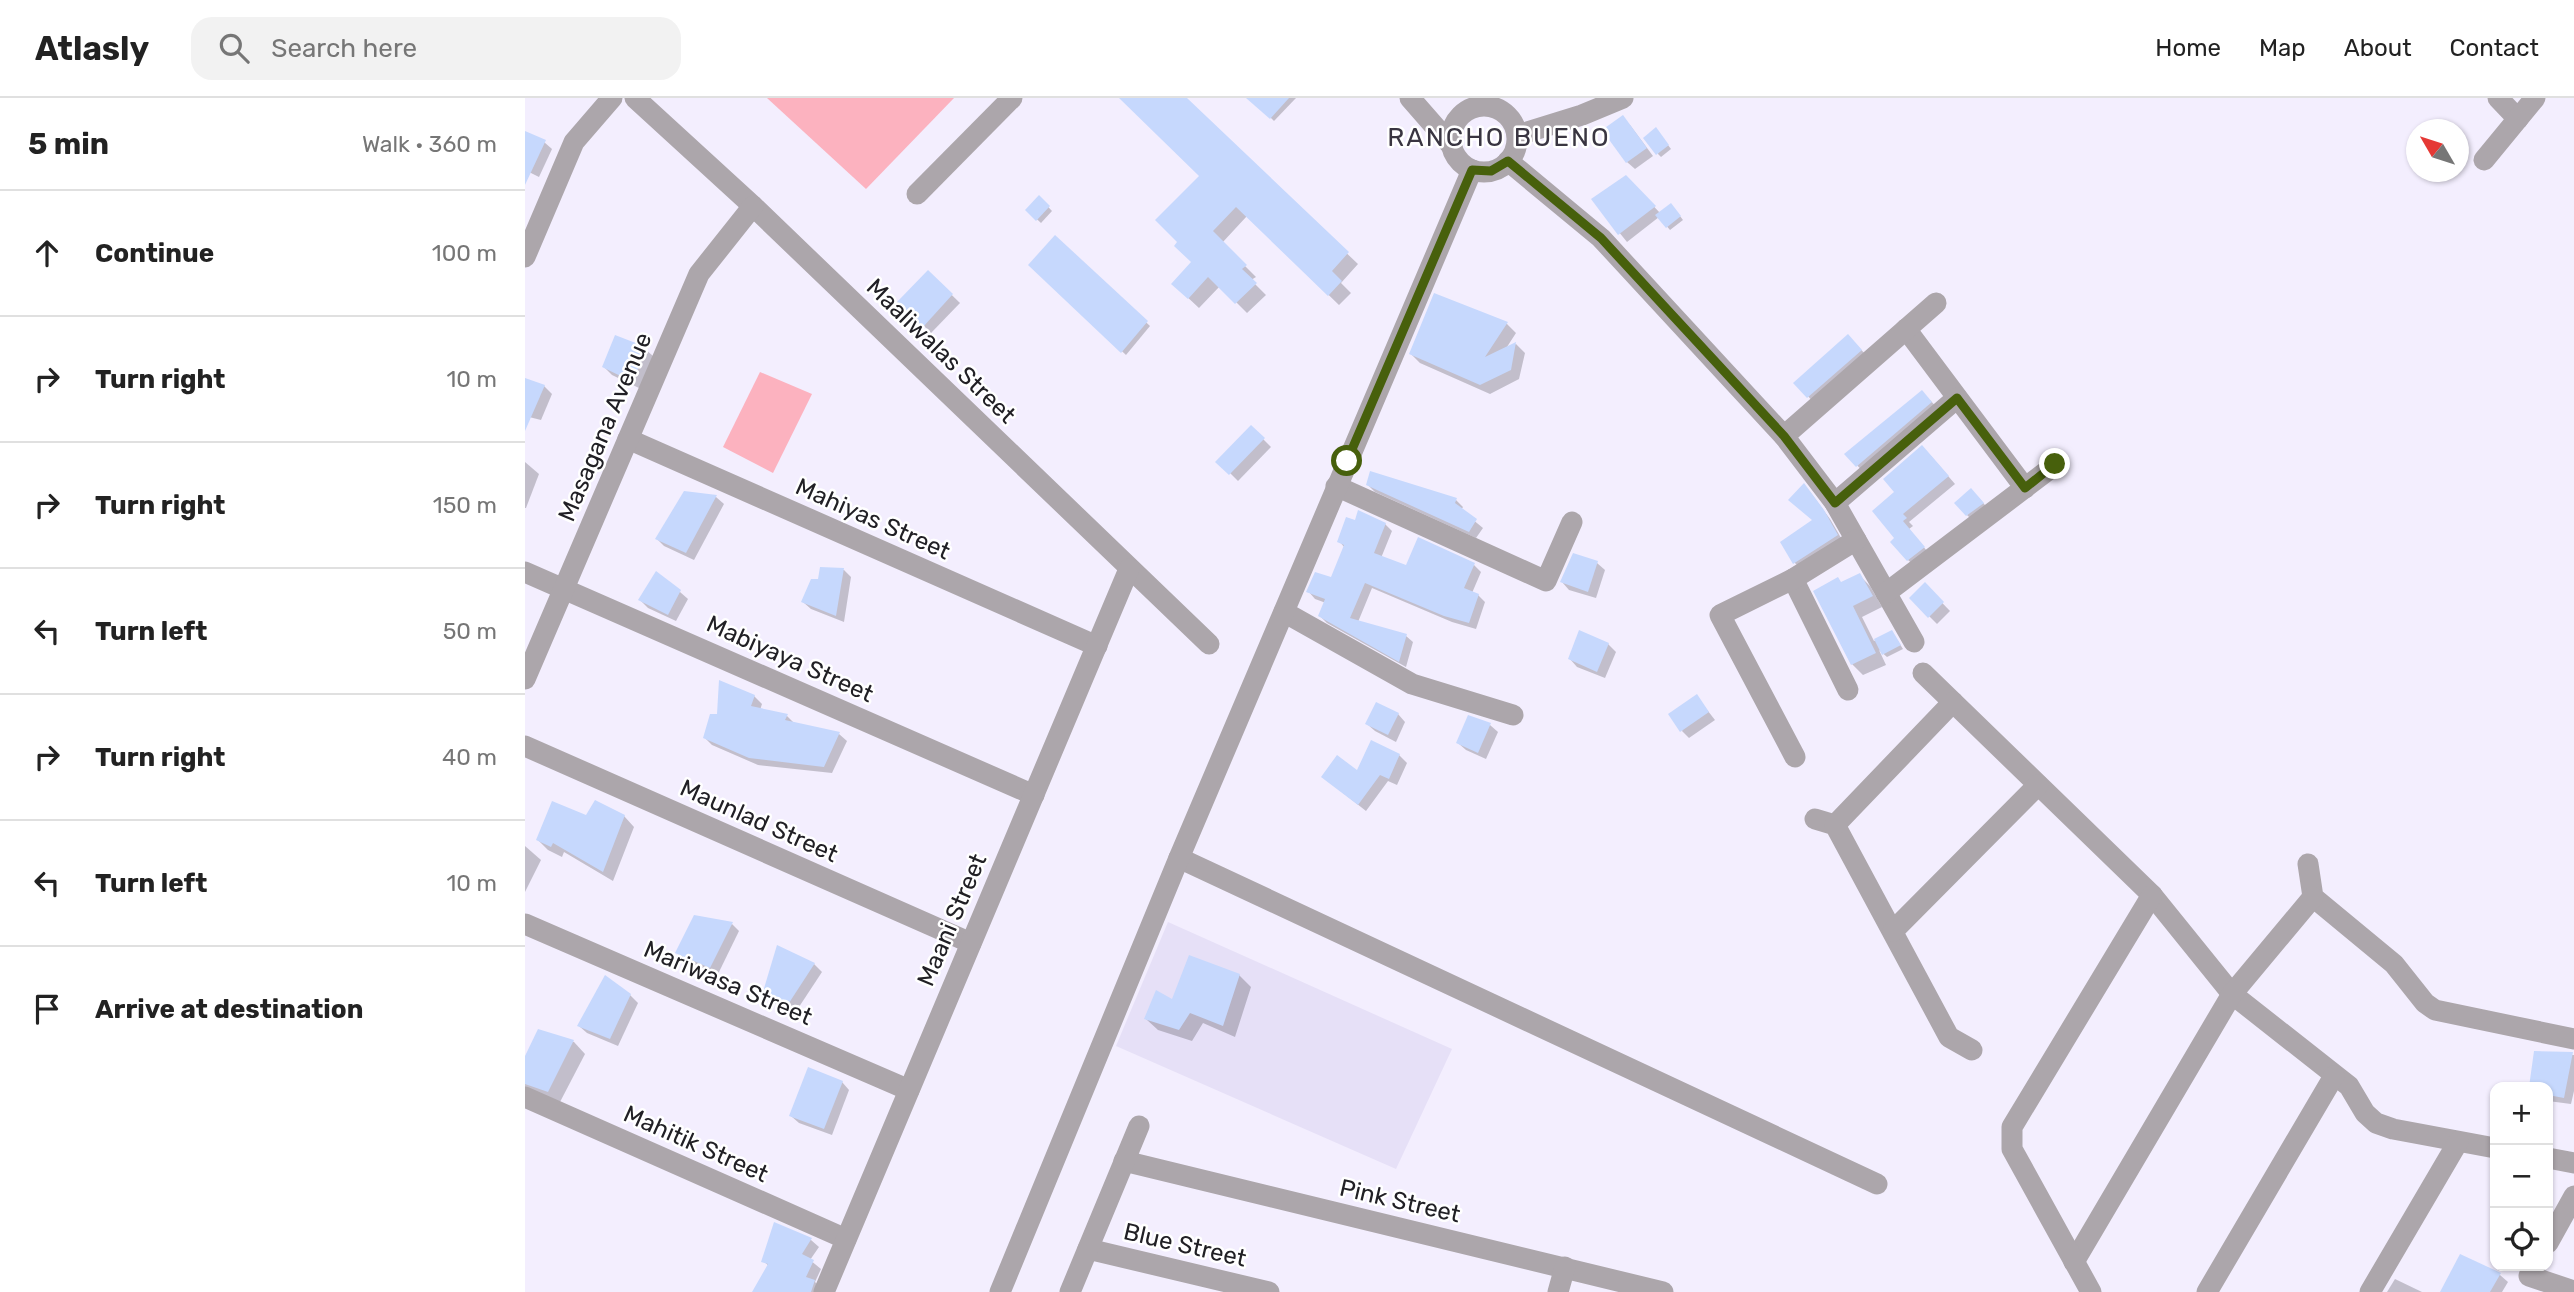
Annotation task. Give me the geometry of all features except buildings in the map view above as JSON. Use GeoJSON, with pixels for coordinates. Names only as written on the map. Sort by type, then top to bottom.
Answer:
{"type":"FeatureCollection","features":[{"type":"Feature","properties":{"kind":"street"},"geometry":{"type":"LineString","coordinates":[[525,257],[574,142],[612,98]]}},
{"type":"Feature","properties":{"kind":"street","name":"Maaliwalas Street"},"geometry":{"type":"LineString","coordinates":[[635,98],[753,206],[1209,644]]}},
{"type":"Feature","properties":{"kind":"street"},"geometry":{"type":"LineString","coordinates":[[917,194],[1012,98]]}},
{"type":"Feature","properties":{"kind":"street"},"geometry":{"type":"LineString","coordinates":[[1410,98],[1451,145]]}},
{"type":"Feature","properties":{"kind":"street"},"geometry":{"type":"LineString","coordinates":[[1518,135],[1582,115],[1623,98]]}},
{"type":"Feature","properties":{"kind":"street"},"geometry":{"type":"LineString","coordinates":[[2498,98],[2518,119]]}},
{"type":"Feature","properties":{"kind":"street"},"geometry":{"type":"LineString","coordinates":[[2484,160],[2535,98]]}},
{"type":"Feature","properties":{"kind":"street"},"geometry":{"type":"LineString","coordinates":[[1477,106],[1498,108],[1507,114],[1518,135],[1514,153],[1508,161],[1491,171],[1472,170],[1462,164],[1455,156],[1450,134],[1459,116],[1477,106]]}},
{"type":"Feature","properties":{"kind":"street"},"geometry":{"type":"LineString","coordinates":[[1508,161],[1601,238],[1784,436],[1835,503],[1914,642]]}},
{"type":"Feature","properties":{"kind":"street"},"geometry":{"type":"LineString","coordinates":[[1000,1292],[1179,858],[1472,170]]}},
{"type":"Feature","properties":{"kind":"street","name":"Masagana Avenue"},"geometry":{"type":"LineString","coordinates":[[525,679],[699,274],[753,206]]}},
{"type":"Feature","properties":{"kind":"street"},"geometry":{"type":"LineString","coordinates":[[1784,436],[1936,303]]}},
{"type":"Feature","properties":{"kind":"street"},"geometry":{"type":"LineString","coordinates":[[1906,329],[2025,488]]}},
{"type":"Feature","properties":{"kind":"street"},"geometry":{"type":"LineString","coordinates":[[1835,503],[1957,398]]}},
{"type":"Feature","properties":{"kind":"street","name":"Mahiyas Street"},"geometry":{"type":"LineString","coordinates":[[628,439],[1097,646]]}},
{"type":"Feature","properties":{"kind":"street"},"geometry":{"type":"LineString","coordinates":[[1886,593],[2055,464]]}},
{"type":"Feature","properties":{"kind":"street"},"geometry":{"type":"LineString","coordinates":[[1336,486],[1546,581],[1572,522]]}},
{"type":"Feature","properties":{"kind":"street"},"geometry":{"type":"LineString","coordinates":[[1795,757],[1720,615],[1793,579],[1856,540]]}},
{"type":"Feature","properties":{"kind":"street","name":"Maani Street"},"geometry":{"type":"LineString","coordinates":[[824,1292],[1129,569]]}},
{"type":"Feature","properties":{"kind":"street","name":"Mabiyaya Street"},"geometry":{"type":"LineString","coordinates":[[525,572],[1034,794]]}},
{"type":"Feature","properties":{"kind":"street"},"geometry":{"type":"LineString","coordinates":[[1793,579],[1848,690]]}},
{"type":"Feature","properties":{"kind":"street"},"geometry":{"type":"LineString","coordinates":[[1284,612],[1412,684],[1513,715]]}},
{"type":"Feature","properties":{"kind":"street"},"geometry":{"type":"LineString","coordinates":[[1923,673],[2152,895],[2232,994],[2349,1086],[2365,1113],[2376,1123],[2393,1129],[2490,1148]]}},
{"type":"Feature","properties":{"kind":"street"},"geometry":{"type":"LineString","coordinates":[[1835,825],[1954,702]]}},
{"type":"Feature","properties":{"kind":"street","name":"Maunlad Street"},"geometry":{"type":"LineString","coordinates":[[525,746],[971,943]]}},
{"type":"Feature","properties":{"kind":"street"},"geometry":{"type":"LineString","coordinates":[[1892,931],[2038,785]]}},
{"type":"Feature","properties":{"kind":"street"},"geometry":{"type":"LineString","coordinates":[[1815,819],[1835,825],[1949,1037],[1972,1050]]}},
{"type":"Feature","properties":{"kind":"street"},"geometry":{"type":"LineString","coordinates":[[1179,858],[1877,1184]]}},
{"type":"Feature","properties":{"kind":"street"},"geometry":{"type":"LineString","coordinates":[[2308,864],[2313,897],[2394,964],[2425,1003],[2435,1010],[2574,1039]]}},
{"type":"Feature","properties":{"kind":"street"},"geometry":{"type":"LineString","coordinates":[[2091,1292],[2012,1149],[2012,1127],[2152,895]]}},
{"type":"Feature","properties":{"kind":"street"},"geometry":{"type":"LineString","coordinates":[[2074,1262],[2232,994],[2313,897]]}},
{"type":"Feature","properties":{"kind":"street","name":"Mariwasa Street"},"geometry":{"type":"LineString","coordinates":[[525,924],[909,1090]]}},
{"type":"Feature","properties":{"kind":"street"},"geometry":{"type":"LineString","coordinates":[[2207,1292],[2334,1076]]}},
{"type":"Feature","properties":{"kind":"street","name":"Mahitik Street"},"geometry":{"type":"LineString","coordinates":[[525,1097],[846,1239]]}},
{"type":"Feature","properties":{"kind":"street"},"geometry":{"type":"LineString","coordinates":[[1070,1292],[1139,1126]]}},
{"type":"Feature","properties":{"kind":"street"},"geometry":{"type":"LineString","coordinates":[[2370,1292],[2458,1142]]}},
{"type":"Feature","properties":{"kind":"street"},"geometry":{"type":"LineString","coordinates":[[2553,1159],[2574,1163]]}},
{"type":"Feature","properties":{"kind":"street","name":"Pink Street"},"geometry":{"type":"LineString","coordinates":[[1124,1161],[1663,1292]]}},
{"type":"Feature","properties":{"kind":"street"},"geometry":{"type":"LineString","coordinates":[[2553,1234],[2574,1196]]}},
{"type":"Feature","properties":{"kind":"street","name":"Blue Street"},"geometry":{"type":"LineString","coordinates":[[1088,1249],[1269,1292]]}},
{"type":"Feature","properties":{"kind":"street"},"geometry":{"type":"LineString","coordinates":[[1558,1292],[1565,1267]]}},
{"type":"Feature","properties":{"kind":"street"},"geometry":{"type":"LineString","coordinates":[[2528,1278],[2574,1291]]}},
{"type":"Feature","properties":{"kind":"shaded area"},"geometry":{"type":"Polygon","coordinates":[[[767,98],[954,98],[866,189],[767,98]]]}},
{"type":"Feature","properties":{"kind":"shaded area"},"geometry":{"type":"Polygon","coordinates":[[[760,372],[812,394],[773,473],[723,447],[760,372]]]}},
{"type":"Feature","properties":{"kind":"shaded area"},"geometry":{"type":"Polygon","coordinates":[[[1168,922],[1452,1049],[1396,1169],[1116,1046],[1168,922]]]}},
{"type":"Feature","properties":{"kind":"district","name":"RANCHO BUENO"},"geometry":{"type":"Point","coordinates":[1499,137]}},
{"type":"Feature","properties":{"kind":"route"},"geometry":{"type":"LineString","coordinates":[[1347,461],[1472,170],[1491,171],[1508,161],[1601,238],[1784,436],[1835,503],[1957,398],[2025,488],[2055,464]]}}]}
